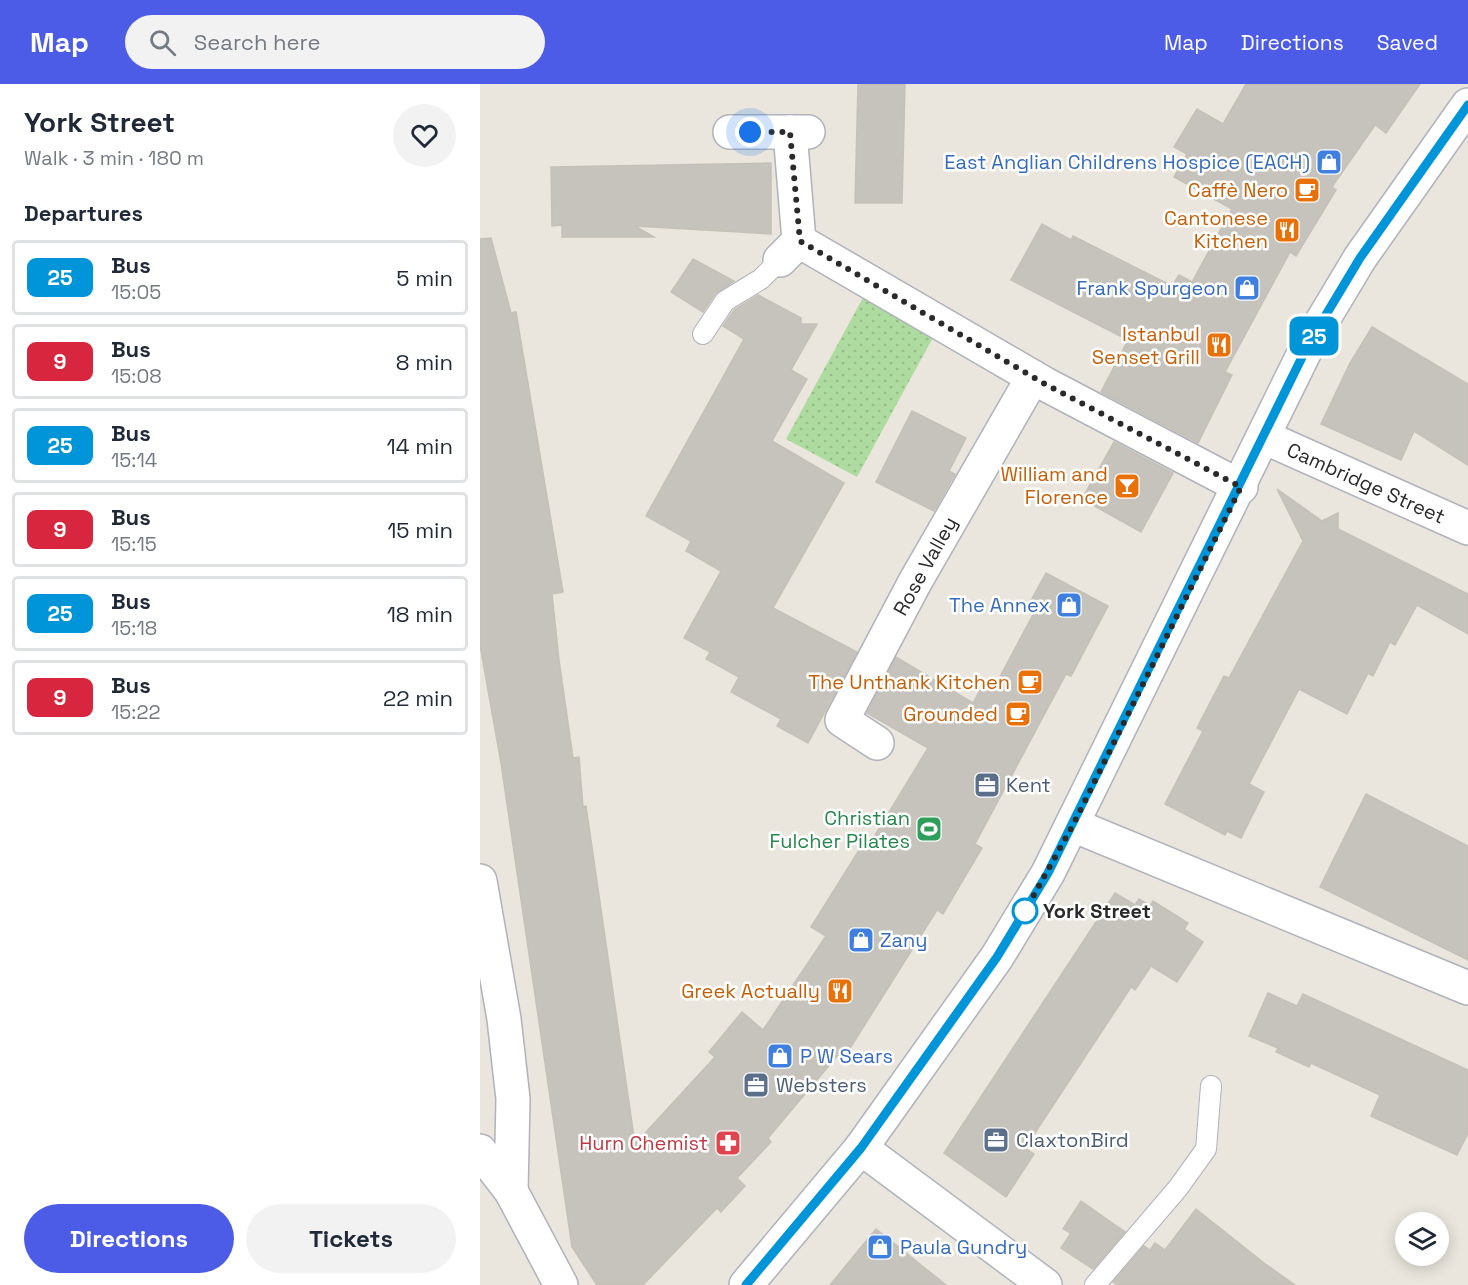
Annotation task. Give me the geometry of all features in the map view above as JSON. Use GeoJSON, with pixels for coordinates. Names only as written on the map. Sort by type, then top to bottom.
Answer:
{"type":"FeatureCollection","features":[{"type":"Feature","properties":{"kind":"street"},"geometry":{"type":"LineString","coordinates":[[746,1285],[861,1148],[997,957],[1048,873],[1073,825],[1241,487],[1309,343],[1360,258],[1468,105]]}},
{"type":"Feature","properties":{"kind":"street"},"geometry":{"type":"LineString","coordinates":[[730,132],[799,132],[790,250],[1241,487]]}},
{"type":"Feature","properties":{"kind":"street","name":"Rose Valley"},"geometry":{"type":"LineString","coordinates":[[877,743],[842,720],[915,582],[1033,377]]}},
{"type":"Feature","properties":{"kind":"street","name":"Cambridge Street"},"geometry":{"type":"LineString","coordinates":[[1264,437],[1468,528]]}},
{"type":"Feature","properties":{"kind":"street"},"geometry":{"type":"LineString","coordinates":[[1073,825],[1468,988]]}},
{"type":"Feature","properties":{"kind":"street"},"geometry":{"type":"LineString","coordinates":[[480,881],[504,1019],[513,1100],[511,1191]]}},
{"type":"Feature","properties":{"kind":"street"},"geometry":{"type":"LineString","coordinates":[[861,1148],[1045,1285]]}},
{"type":"Feature","properties":{"kind":"street"},"geometry":{"type":"LineString","coordinates":[[480,1151],[511,1191],[561,1285]]}},
{"type":"Feature","properties":{"kind":"lane"},"geometry":{"type":"LineString","coordinates":[[703,334],[724,301],[760,279],[790,250]]}},
{"type":"Feature","properties":{"kind":"lane"},"geometry":{"type":"LineString","coordinates":[[1095,1285],[1178,1188],[1206,1149],[1211,1086]]}},
{"type":"Feature","properties":{"kind":"green space"},"geometry":{"type":"Polygon","coordinates":[[[865,294],[936,332],[857,477],[786,439],[865,294]]]}},
{"type":"Feature","properties":{"kind":"building"},"geometry":{"type":"Polygon","coordinates":[[[858,84],[905,84],[902,203],[855,203],[858,84]]]}},
{"type":"Feature","properties":{"kind":"building"},"geometry":{"type":"Polygon","coordinates":[[[1246,84],[1420,84],[1386,133],[1375,125],[1332,187],[1336,190],[1296,256],[1290,252],[1225,372],[1232,375],[1198,443],[1101,392],[1128,340],[1011,280],[1042,224],[1071,240],[1073,236],[1172,286],[1179,275],[1192,282],[1232,209],[1174,177],[1187,154],[1174,147],[1197,109],[1223,124],[1246,84]]]}},
{"type":"Feature","properties":{"kind":"building"},"geometry":{"type":"Polygon","coordinates":[[[771,163],[771,234],[635,226],[654,237],[562,237],[562,225],[552,226],[551,167],[771,163]]]}},
{"type":"Feature","properties":{"kind":"building"},"geometry":{"type":"Polygon","coordinates":[[[491,238],[511,313],[516,312],[563,592],[552,594],[559,660],[573,758],[579,757],[583,807],[586,806],[635,1144],[715,1057],[709,1052],[742,1012],[763,1030],[826,936],[811,927],[866,839],[871,842],[928,748],[867,713],[896,657],[973,703],[984,683],[994,688],[1036,609],[1029,604],[1046,573],[1108,606],[1071,676],[1066,674],[975,844],[982,848],[943,914],[937,910],[847,1053],[842,1050],[768,1138],[771,1142],[737,1178],[745,1186],[721,1212],[717,1208],[643,1285],[597,1285],[572,1247],[501,763],[480,645],[480,239],[491,238]]]}},
{"type":"Feature","properties":{"kind":"building"},"geometry":{"type":"Polygon","coordinates":[[[693,259],[734,281],[715,294],[703,312],[671,292],[693,259]]]}},
{"type":"Feature","properties":{"kind":"building"},"geometry":{"type":"Polygon","coordinates":[[[758,295],[801,318],[801,324],[817,324],[791,370],[807,379],[772,441],[844,483],[773,608],[857,652],[808,743],[777,726],[781,719],[731,692],[739,677],[706,659],[710,652],[684,638],[721,571],[686,551],[691,541],[646,516],[744,339],[723,326],[734,310],[758,295]]]}},
{"type":"Feature","properties":{"kind":"building"},"geometry":{"type":"Polygon","coordinates":[[[1372,327],[1468,384],[1468,465],[1414,431],[1401,460],[1321,424],[1350,363],[1372,327]]]}},
{"type":"Feature","properties":{"kind":"building"},"geometry":{"type":"Polygon","coordinates":[[[912,411],[966,438],[949,471],[955,474],[934,511],[876,482],[912,411]]]}},
{"type":"Feature","properties":{"kind":"building","name":"William and Florence"},"geometry":{"type":"Polygon","coordinates":[[[1114,442],[1173,473],[1141,532],[1082,499],[1114,442]]]}},
{"type":"Feature","properties":{"kind":"building"},"geometry":{"type":"Polygon","coordinates":[[[1277,489],[1322,521],[1338,513],[1338,529],[1468,594],[1468,634],[1417,605],[1395,645],[1390,642],[1373,676],[1368,673],[1347,714],[1299,689],[1249,784],[1264,792],[1241,838],[1227,831],[1225,835],[1165,804],[1203,731],[1197,728],[1224,676],[1229,678],[1303,541],[1277,489]]]}},
{"type":"Feature","properties":{"kind":"building"},"geometry":{"type":"Polygon","coordinates":[[[1366,794],[1468,846],[1468,960],[1320,887],[1366,794]]]}},
{"type":"Feature","properties":{"kind":"building"},"geometry":{"type":"Polygon","coordinates":[[[1115,893],[1135,905],[1139,899],[1150,906],[1153,901],[1188,923],[1184,929],[1203,942],[1177,982],[1151,966],[1135,990],[1131,987],[1025,1148],[1034,1154],[1006,1197],[944,1153],[1115,893]]]}},
{"type":"Feature","properties":{"kind":"building"},"geometry":{"type":"Polygon","coordinates":[[[1268,993],[1297,1006],[1303,994],[1468,1070],[1468,1133],[1457,1155],[1371,1116],[1380,1095],[1311,1063],[1309,1067],[1276,1052],[1278,1048],[1249,1036],[1268,993]]]}},
{"type":"Feature","properties":{"kind":"building"},"geometry":{"type":"Polygon","coordinates":[[[1081,1201],[1125,1232],[1093,1269],[1061,1248],[1071,1233],[1063,1229],[1081,1201]]]}},
{"type":"Feature","properties":{"kind":"building"},"geometry":{"type":"Polygon","coordinates":[[[1196,1209],[1295,1285],[1117,1285],[1113,1282],[1144,1246],[1150,1250],[1155,1243],[1165,1250],[1196,1209]]]}},
{"type":"Feature","properties":{"kind":"building","name":"Paula Gundry"},"geometry":{"type":"Polygon","coordinates":[[[876,1229],[946,1285],[830,1285],[876,1229]]]}},
{"type":"Feature","properties":{"kind":"bus line","name":"25"},"geometry":{"type":"LineString","coordinates":[[746,1285],[861,1148],[997,957],[1048,873],[1073,825],[1241,487],[1309,343],[1360,258],[1468,105]]}},
{"type":"Feature","properties":{"kind":"place","name":"East Anglian Childrens Hospice (EACH)"},"geometry":{"type":"Point","coordinates":[1329,162]}},
{"type":"Feature","properties":{"kind":"place","name":"Caffè Nero"},"geometry":{"type":"Point","coordinates":[1307,190]}},
{"type":"Feature","properties":{"kind":"place","name":"Cantonese Kitchen"},"geometry":{"type":"Point","coordinates":[1287,230]}},
{"type":"Feature","properties":{"kind":"place","name":"Frank Spurgeon"},"geometry":{"type":"Point","coordinates":[1247,288]}},
{"type":"Feature","properties":{"kind":"place","name":"Istanbul Senset Grill"},"geometry":{"type":"Point","coordinates":[1219,345]}},
{"type":"Feature","properties":{"kind":"place","name":"William and Florence"},"geometry":{"type":"Point","coordinates":[1127,486]}},
{"type":"Feature","properties":{"kind":"place","name":"The Annex"},"geometry":{"type":"Point","coordinates":[1069,605]}},
{"type":"Feature","properties":{"kind":"place","name":"The Unthank Kitchen"},"geometry":{"type":"Point","coordinates":[1030,682]}},
{"type":"Feature","properties":{"kind":"place","name":"Grounded"},"geometry":{"type":"Point","coordinates":[1018,714]}},
{"type":"Feature","properties":{"kind":"place","name":"Kent"},"geometry":{"type":"Point","coordinates":[987,785]}},
{"type":"Feature","properties":{"kind":"place","name":"Christian Fulcher Pilates"},"geometry":{"type":"Point","coordinates":[929,829]}},
{"type":"Feature","properties":{"kind":"place","name":"York Street"},"geometry":{"type":"Point","coordinates":[1025,911]}},
{"type":"Feature","properties":{"kind":"place","name":"Zany"},"geometry":{"type":"Point","coordinates":[861,940]}},
{"type":"Feature","properties":{"kind":"place","name":"Greek Actually"},"geometry":{"type":"Point","coordinates":[840,991]}},
{"type":"Feature","properties":{"kind":"place","name":"P W Sears"},"geometry":{"type":"Point","coordinates":[780,1056]}},
{"type":"Feature","properties":{"kind":"place","name":"Websters"},"geometry":{"type":"Point","coordinates":[756,1085]}},
{"type":"Feature","properties":{"kind":"place","name":"ClaxtonBird"},"geometry":{"type":"Point","coordinates":[996,1140]}},
{"type":"Feature","properties":{"kind":"place","name":"Hurn Chemist"},"geometry":{"type":"Point","coordinates":[728,1143]}},
{"type":"Feature","properties":{"kind":"place","name":"Paula Gundry"},"geometry":{"type":"Point","coordinates":[880,1247]}},
{"type":"Feature","properties":{"kind":"route"},"geometry":{"type":"LineString","coordinates":[[750,132],[790,132],[800,241],[1045,384],[1241,487],[1073,825],[1025,911]]}}]}
